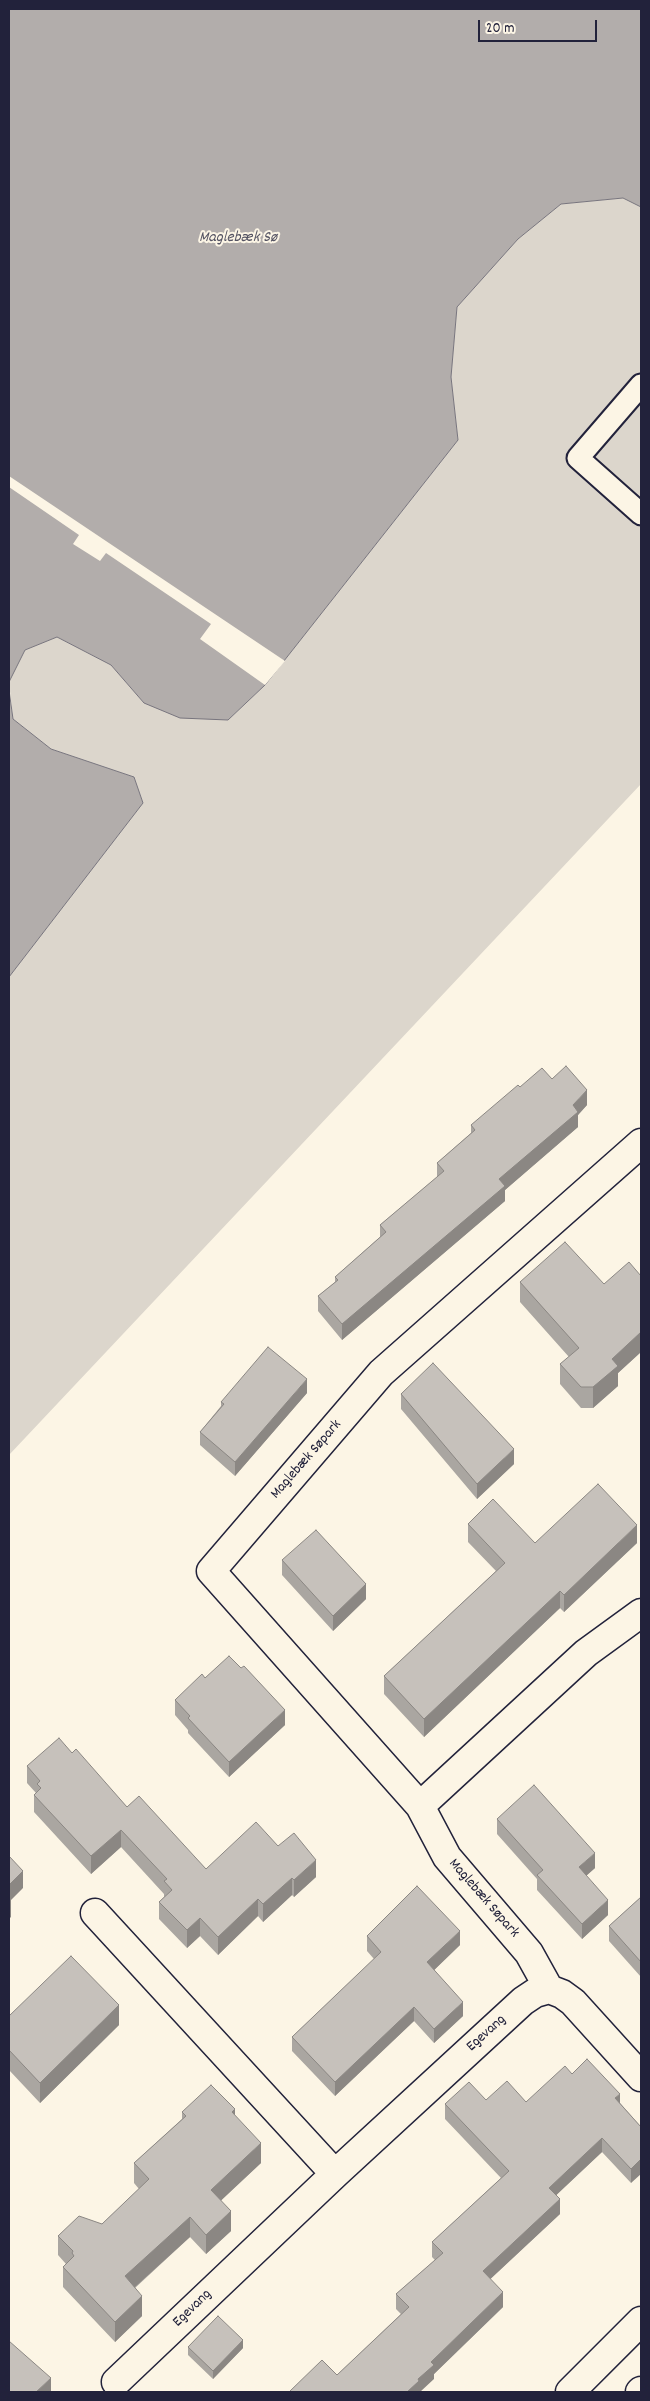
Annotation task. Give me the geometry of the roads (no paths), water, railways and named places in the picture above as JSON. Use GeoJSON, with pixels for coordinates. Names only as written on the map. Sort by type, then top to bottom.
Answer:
{"type":"FeatureCollection","features":[{"type":"Feature","properties":{"kind":"street","name":"Maglebæk Søpark"},"geometry":{"type":"LineString","coordinates":[[549,1989],[529,1952],[447,1857],[420,1806],[212,1571],[381,1373],[641,1143]]}},
{"type":"Feature","properties":{"kind":"street"},"geometry":{"type":"LineString","coordinates":[[420,1806],[586,1653],[641,1613]]}},
{"type":"Feature","properties":{"kind":"street"},"geometry":{"type":"LineString","coordinates":[[96,1913],[335,2174]]}},
{"type":"Feature","properties":{"kind":"street"},"geometry":{"type":"LineString","coordinates":[[549,1989],[562,1994],[573,2002],[641,2077]]}},
{"type":"Feature","properties":{"kind":"street","name":"Egevang"},"geometry":{"type":"LineString","coordinates":[[116,2382],[335,2174],[523,2001],[535,1993],[549,1989]]}},
{"type":"Feature","properties":{"kind":"street"},"geometry":{"type":"LineString","coordinates":[[570,2392],[641,2321]]}},
{"type":"Feature","properties":{"kind":"lane"},"geometry":{"type":"LineString","coordinates":[[641,386],[578,458],[641,514]]}},
{"type":"Feature","properties":{"kind":"water","name":"Maglebæk Sø"},"geometry":{"type":"Polygon","coordinates":[[[9,9],[641,9],[641,207],[623,198],[561,204],[518,239],[457,307],[451,377],[458,440],[265,685],[228,720],[180,718],[144,703],[111,665],[57,637],[25,650],[9,682],[9,9]]]}},
{"type":"Feature","properties":{"kind":"water"},"geometry":{"type":"Polygon","coordinates":[[[9,690],[13,719],[51,749],[134,777],[143,803],[9,977],[9,690]]]}}]}
